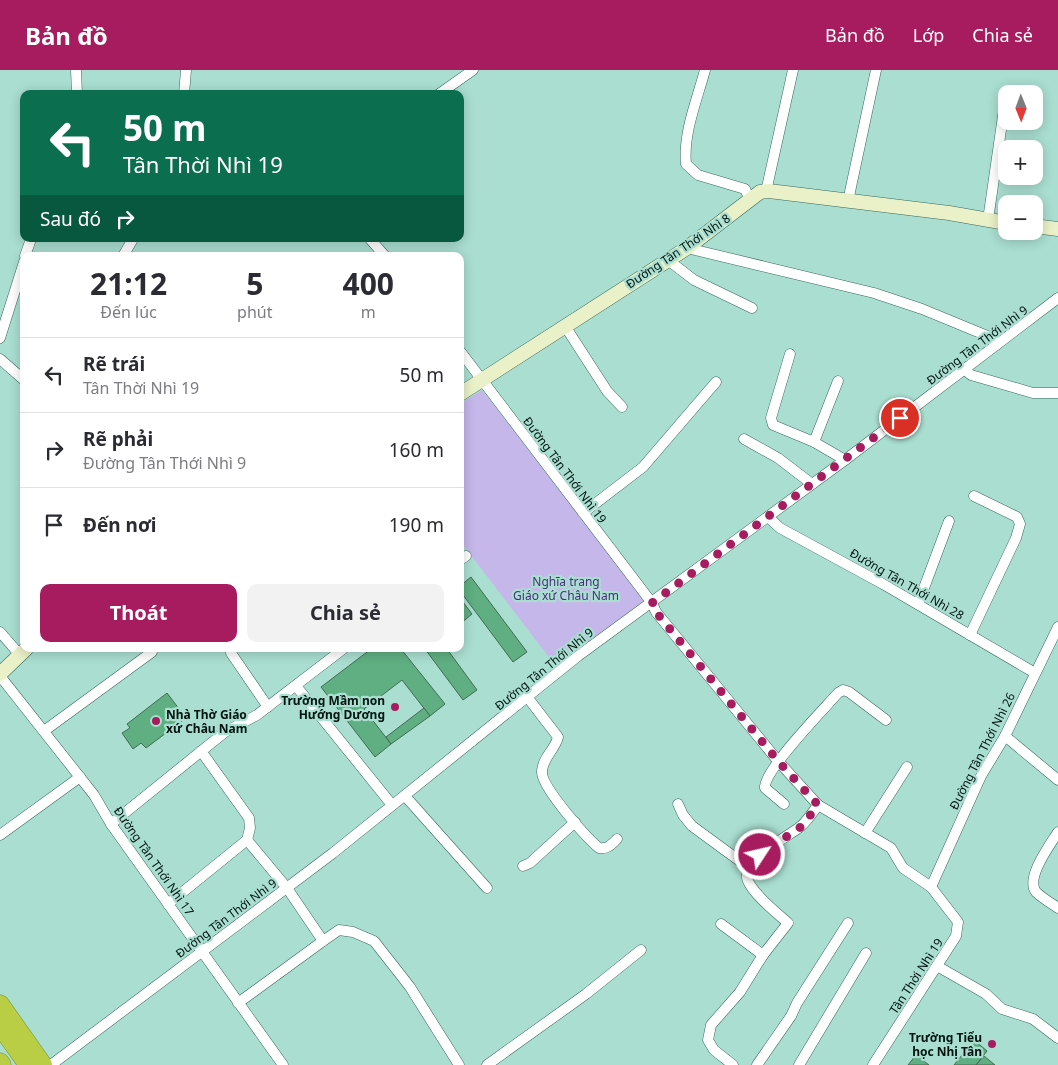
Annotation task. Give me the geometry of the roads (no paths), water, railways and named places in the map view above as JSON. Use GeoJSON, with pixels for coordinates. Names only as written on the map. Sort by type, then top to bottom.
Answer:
{"type":"FeatureCollection","features":[{"type":"Feature","properties":{"kind":"highway"},"geometry":{"type":"LineString","coordinates":[[0,1004],[43,1065]]}},
{"type":"Feature","properties":{"kind":"highway"},"geometry":{"type":"LineString","coordinates":[[0,1026],[28,1065]]}},
{"type":"Feature","properties":{"kind":"street"},"geometry":{"type":"LineString","coordinates":[[76,70],[77,90]]}},
{"type":"Feature","properties":{"kind":"street"},"geometry":{"type":"LineString","coordinates":[[184,90],[186,70]]}},
{"type":"Feature","properties":{"kind":"street"},"geometry":{"type":"LineString","coordinates":[[445,90],[473,70]]}},
{"type":"Feature","properties":{"kind":"street"},"geometry":{"type":"LineString","coordinates":[[706,70],[688,131],[685,155],[686,164],[698,175],[745,189],[750,200]]}},
{"type":"Feature","properties":{"kind":"street"},"geometry":{"type":"LineString","coordinates":[[793,70],[767,187],[768,191],[998,222]]}},
{"type":"Feature","properties":{"kind":"street"},"geometry":{"type":"LineString","coordinates":[[848,201],[876,70]]}},
{"type":"Feature","properties":{"kind":"street"},"geometry":{"type":"LineString","coordinates":[[988,220],[1000,130]]}},
{"type":"Feature","properties":{"kind":"street","name":"Đường Tân Thới Nhì 8"},"geometry":{"type":"LineString","coordinates":[[464,392],[687,248],[760,192],[768,191]]}},
{"type":"Feature","properties":{"kind":"street"},"geometry":{"type":"LineString","coordinates":[[1043,227],[1058,229]]}},
{"type":"Feature","properties":{"kind":"street"},"geometry":{"type":"LineString","coordinates":[[373,242],[381,252]]}},
{"type":"Feature","properties":{"kind":"street"},"geometry":{"type":"LineString","coordinates":[[687,248],[874,293],[922,309],[990,337],[996,345]]}},
{"type":"Feature","properties":{"kind":"street"},"geometry":{"type":"LineString","coordinates":[[668,260],[694,280],[752,308]]}},
{"type":"Feature","properties":{"kind":"street"},"geometry":{"type":"LineString","coordinates":[[0,338],[20,275]]}},
{"type":"Feature","properties":{"kind":"street","name":"Đường Tân Thới Nhì 9"},"geometry":{"type":"LineString","coordinates":[[51,1065],[405,796],[578,656],[845,460],[1058,298]]}},
{"type":"Feature","properties":{"kind":"street"},"geometry":{"type":"LineString","coordinates":[[565,326],[607,391],[622,407]]}},
{"type":"Feature","properties":{"kind":"street"},"geometry":{"type":"LineString","coordinates":[[790,354],[771,418],[774,425],[814,442],[845,460]]}},
{"type":"Feature","properties":{"kind":"street","name":"Đường Tân Thới Nhì 19"},"geometry":{"type":"LineString","coordinates":[[464,356],[652,603]]}},
{"type":"Feature","properties":{"kind":"street"},"geometry":{"type":"LineString","coordinates":[[0,359],[20,376]]}},
{"type":"Feature","properties":{"kind":"street"},"geometry":{"type":"LineString","coordinates":[[964,370],[972,375],[1033,393],[1058,393]]}},
{"type":"Feature","properties":{"kind":"street"},"geometry":{"type":"LineString","coordinates":[[814,442],[838,381]]}},
{"type":"Feature","properties":{"kind":"street"},"geometry":{"type":"LineString","coordinates":[[583,513],[643,467],[716,382]]}},
{"type":"Feature","properties":{"kind":"street"},"geometry":{"type":"LineString","coordinates":[[744,438],[778,458],[812,484]]}},
{"type":"Feature","properties":{"kind":"street"},"geometry":{"type":"LineString","coordinates":[[970,635],[1016,538],[1020,524],[1016,517],[974,496]]}},
{"type":"Feature","properties":{"kind":"street","name":"Đường Tân Thới Nhì 28"},"geometry":{"type":"LineString","coordinates":[[768,517],[780,528],[918,604],[1034,673]]}},
{"type":"Feature","properties":{"kind":"street"},"geometry":{"type":"LineString","coordinates":[[918,604],[949,521]]}},
{"type":"Feature","properties":{"kind":"street","name":"Tân Thời Nhì 19"},"geometry":{"type":"LineString","coordinates":[[652,603],[656,612],[778,761],[818,805],[891,848],[903,868],[931,887],[958,922],[956,936],[873,1065]]}},
{"type":"Feature","properties":{"kind":"street","name":"Đường Tân Thới Nhì 26"},"geometry":{"type":"LineString","coordinates":[[931,887],[981,776],[1004,736],[1034,673],[1055,642],[1058,627]]}},
{"type":"Feature","properties":{"kind":"street"},"geometry":{"type":"LineString","coordinates":[[0,632],[20,649]]}},
{"type":"Feature","properties":{"kind":"street"},"geometry":{"type":"LineString","coordinates":[[0,675],[23,652]]}},
{"type":"Feature","properties":{"kind":"street"},"geometry":{"type":"LineString","coordinates":[[44,731],[152,652]]}},
{"type":"Feature","properties":{"kind":"street"},"geometry":{"type":"LineString","coordinates":[[111,824],[225,732],[268,707],[339,652]]}},
{"type":"Feature","properties":{"kind":"street"},"geometry":{"type":"LineString","coordinates":[[231,654],[268,707]]}},
{"type":"Feature","properties":{"kind":"street","name":"Đường Tân Thới Nhì 17"},"geometry":{"type":"LineString","coordinates":[[0,675],[94,795],[111,824],[283,1065]]}},
{"type":"Feature","properties":{"kind":"street"},"geometry":{"type":"LineString","coordinates":[[296,686],[392,805]]}},
{"type":"Feature","properties":{"kind":"street"},"geometry":{"type":"LineString","coordinates":[[784,804],[765,786],[778,761],[838,693],[843,690],[849,692],[886,720]]}},
{"type":"Feature","properties":{"kind":"street"},"geometry":{"type":"LineString","coordinates":[[528,698],[558,738],[557,744],[543,762],[541,775],[559,803],[599,848],[605,849],[617,839]]}},
{"type":"Feature","properties":{"kind":"street"},"geometry":{"type":"LineString","coordinates":[[1004,736],[1058,780]]}},
{"type":"Feature","properties":{"kind":"street"},"geometry":{"type":"LineString","coordinates":[[168,904],[246,840],[250,828],[248,818],[201,751]]}},
{"type":"Feature","properties":{"kind":"street"},"geometry":{"type":"LineString","coordinates":[[865,833],[907,768]]}},
{"type":"Feature","properties":{"kind":"street"},"geometry":{"type":"LineString","coordinates":[[0,835],[80,776]]}},
{"type":"Feature","properties":{"kind":"street"},"geometry":{"type":"LineString","coordinates":[[405,796],[487,888]]}},
{"type":"Feature","properties":{"kind":"street"},"geometry":{"type":"LineString","coordinates":[[678,804],[682,815],[692,826],[748,867]]}},
{"type":"Feature","properties":{"kind":"street"},"geometry":{"type":"LineString","coordinates":[[733,1065],[714,1050],[708,1040],[711,1024],[740,992],[762,955],[788,923],[751,887],[747,879],[748,867],[760,855],[802,826],[818,805]]}},
{"type":"Feature","properties":{"kind":"street"},"geometry":{"type":"LineString","coordinates":[[523,866],[530,863],[575,822]]}},
{"type":"Feature","properties":{"kind":"street"},"geometry":{"type":"LineString","coordinates":[[1058,832],[1039,864],[1033,883],[1035,890],[1058,908]]}},
{"type":"Feature","properties":{"kind":"street"},"geometry":{"type":"LineString","coordinates":[[246,840],[286,888],[323,941]]}},
{"type":"Feature","properties":{"kind":"street"},"geometry":{"type":"LineString","coordinates":[[757,1065],[848,923]]}},
{"type":"Feature","properties":{"kind":"street"},"geometry":{"type":"LineString","coordinates":[[721,924],[762,955]]}},
{"type":"Feature","properties":{"kind":"street"},"geometry":{"type":"LineString","coordinates":[[238,1003],[339,930],[353,932],[374,942],[410,987],[454,1064]]}},
{"type":"Feature","properties":{"kind":"street"},"geometry":{"type":"LineString","coordinates":[[487,1065],[586,994],[641,950]]}},
{"type":"Feature","properties":{"kind":"street"},"geometry":{"type":"LineString","coordinates":[[799,1065],[866,953]]}},
{"type":"Feature","properties":{"kind":"street"},"geometry":{"type":"LineString","coordinates":[[937,966],[986,994],[1002,1009],[1033,1019],[1058,1038]]}},
{"type":"Feature","properties":{"kind":"place","name":"Trường Mầm non Hướng Dương"},"geometry":{"type":"Point","coordinates":[395,707]}},
{"type":"Feature","properties":{"kind":"place","name":"Nhà Thờ Giáo xứ Châu Nam"},"geometry":{"type":"Point","coordinates":[156,721]}},
{"type":"Feature","properties":{"kind":"place","name":"Trường Tiểu học Nhị Tân"},"geometry":{"type":"Point","coordinates":[992,1044]}},
{"type":"Feature","properties":{"kind":"park label","name":"Nghĩa trang Giáo xứ Châu Nam"},"geometry":{"type":"Point","coordinates":[566,588]}}]}
